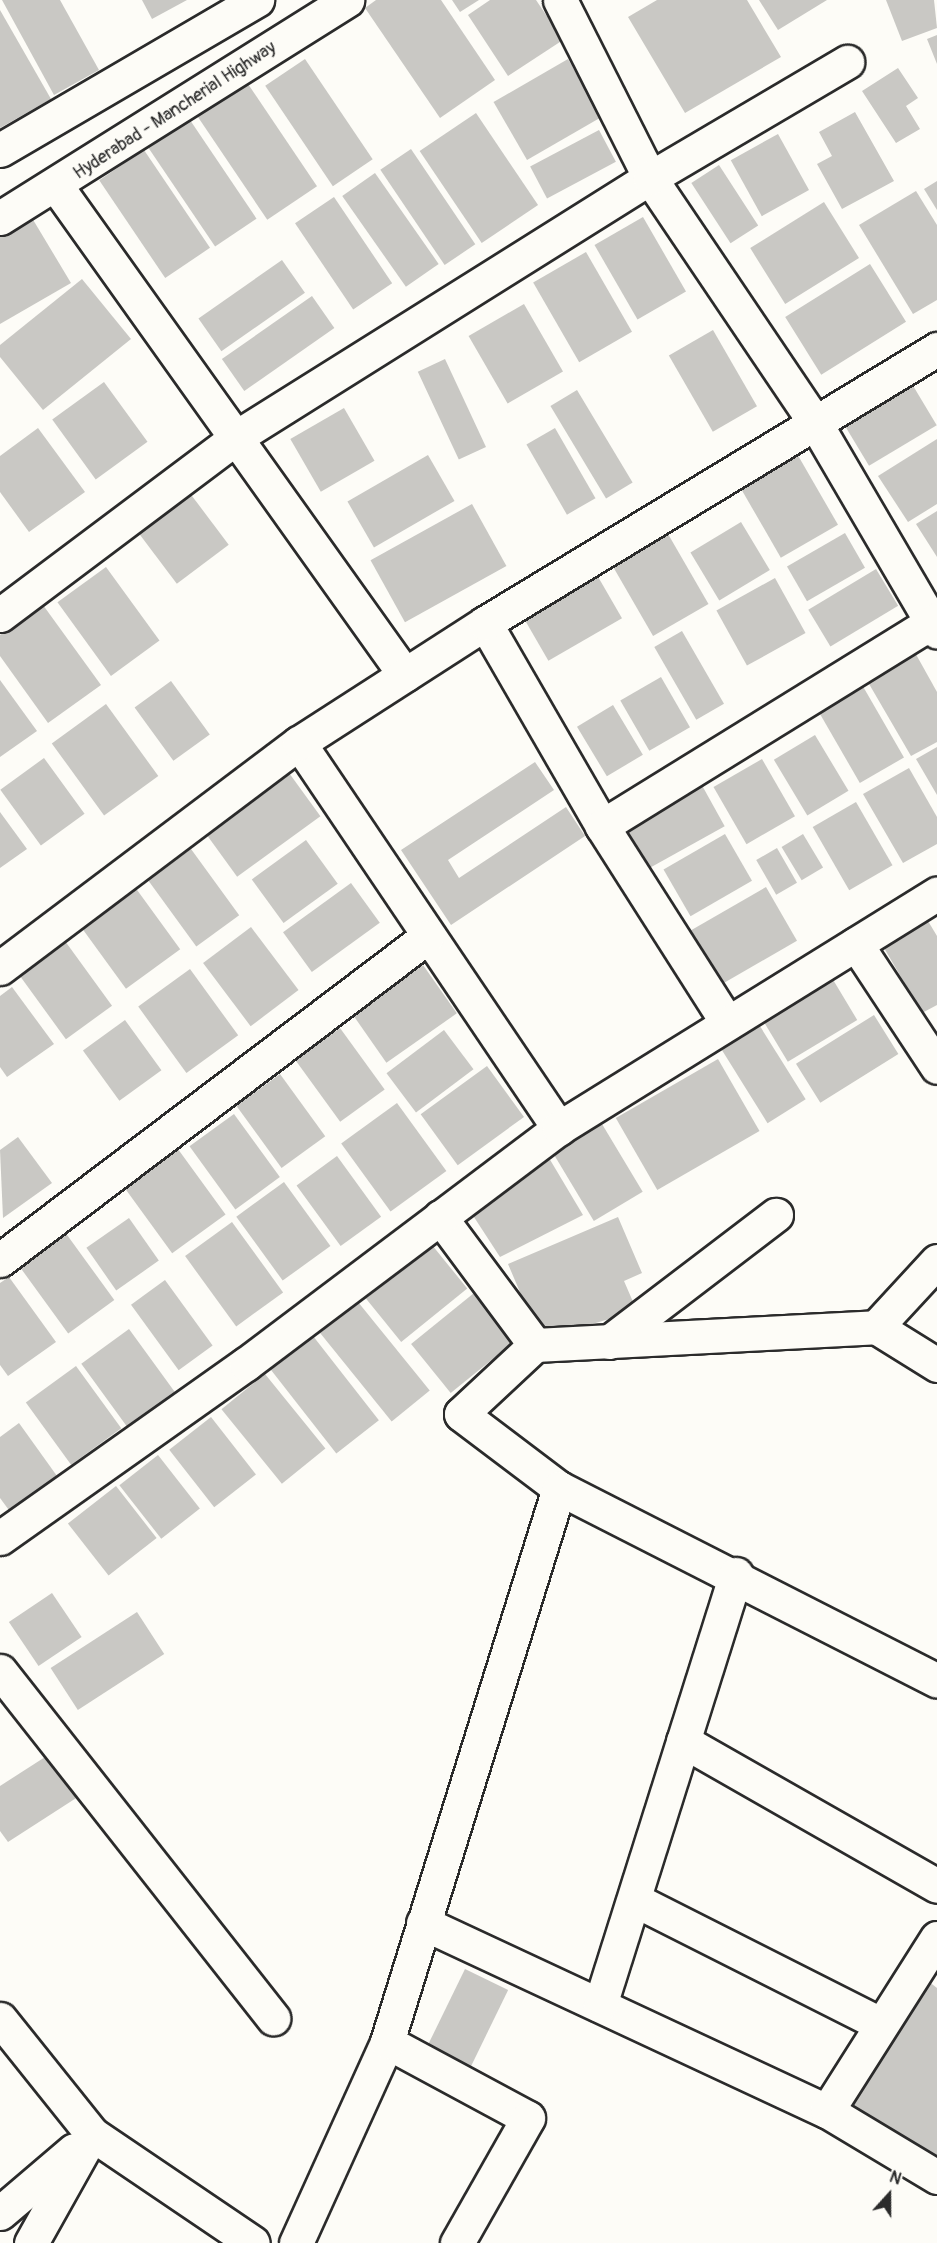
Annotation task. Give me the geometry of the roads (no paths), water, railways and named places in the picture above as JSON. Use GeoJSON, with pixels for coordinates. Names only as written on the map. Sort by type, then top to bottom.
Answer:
{"type":"FeatureCollection","features":[{"type":"Feature","properties":{"kind":"street"},"geometry":{"type":"LineString","coordinates":[[0,150],[257,0]]}},
{"type":"Feature","properties":{"kind":"street","name":"Hyderabad - Mancherial Highway"},"geometry":{"type":"LineString","coordinates":[[0,218],[57,187],[347,0]]}},
{"type":"Feature","properties":{"kind":"street"},"geometry":{"type":"LineString","coordinates":[[560,0],[650,178],[817,426],[935,624],[602,826]]}},
{"type":"Feature","properties":{"kind":"street"},"geometry":{"type":"LineString","coordinates":[[0,615],[238,436],[650,178],[847,62]]}},
{"type":"Feature","properties":{"kind":"street"},"geometry":{"type":"LineString","coordinates":[[57,187],[238,436],[405,675]]}},
{"type":"Feature","properties":{"kind":"street"},"geometry":{"type":"LineString","coordinates":[[0,968],[299,743],[484,623],[817,426],[937,349]]}},
{"type":"Feature","properties":{"kind":"street"},"geometry":{"type":"LineString","coordinates":[[484,623],[602,826],[727,1022]]}},
{"type":"Feature","properties":{"kind":"street"},"geometry":{"type":"LineString","coordinates":[[299,743],[427,937],[559,1128]]}},
{"type":"Feature","properties":{"kind":"street"},"geometry":{"type":"LineString","coordinates":[[0,1538],[246,1364],[559,1128],[937,894]]}},
{"type":"Feature","properties":{"kind":"street"},"geometry":{"type":"LineString","coordinates":[[0,1260],[427,937]]}},
{"type":"Feature","properties":{"kind":"street"},"geometry":{"type":"LineString","coordinates":[[856,944],[937,1067]]}},
{"type":"Feature","properties":{"kind":"street"},"geometry":{"type":"LineString","coordinates":[[609,1342],[776,1215]]}},
{"type":"Feature","properties":{"kind":"street"},"geometry":{"type":"LineString","coordinates":[[440,1217],[535,1345]]}},
{"type":"Feature","properties":{"kind":"street"},"geometry":{"type":"LineString","coordinates":[[876,1327],[937,1261]]}},
{"type":"Feature","properties":{"kind":"street"},"geometry":{"type":"LineString","coordinates":[[937,1365],[876,1327],[535,1345],[461,1414],[559,1488],[736,1574],[937,1681]]}},
{"type":"Feature","properties":{"kind":"street"},"geometry":{"type":"LineString","coordinates":[[296,2243],[387,2042],[559,1488]]}},
{"type":"Feature","properties":{"kind":"street"},"geometry":{"type":"LineString","coordinates":[[600,2005],[736,1574]]}},
{"type":"Feature","properties":{"kind":"street"},"geometry":{"type":"LineString","coordinates":[[0,1671],[273,2018]]}},
{"type":"Feature","properties":{"kind":"street"},"geometry":{"type":"LineString","coordinates":[[682,1741],[937,1886]]}},
{"type":"Feature","properties":{"kind":"street"},"geometry":{"type":"LineString","coordinates":[[635,1900],[878,2023]]}},
{"type":"Feature","properties":{"kind":"street"},"geometry":{"type":"LineString","coordinates":[[423,1923],[827,2111],[937,2177]]}},
{"type":"Feature","properties":{"kind":"street"},"geometry":{"type":"LineString","coordinates":[[827,2111],[878,2023],[937,1938]]}},
{"type":"Feature","properties":{"kind":"street"},"geometry":{"type":"LineString","coordinates":[[0,2019],[92,2134],[253,2243]]}},
{"type":"Feature","properties":{"kind":"street"},"geometry":{"type":"LineString","coordinates":[[387,2042],[528,2118],[457,2243]]}},
{"type":"Feature","properties":{"kind":"street"},"geometry":{"type":"LineString","coordinates":[[0,2213],[92,2134]]}},
{"type":"Feature","properties":{"kind":"street"},"geometry":{"type":"LineString","coordinates":[[31,2243],[92,2134]]}}]}
